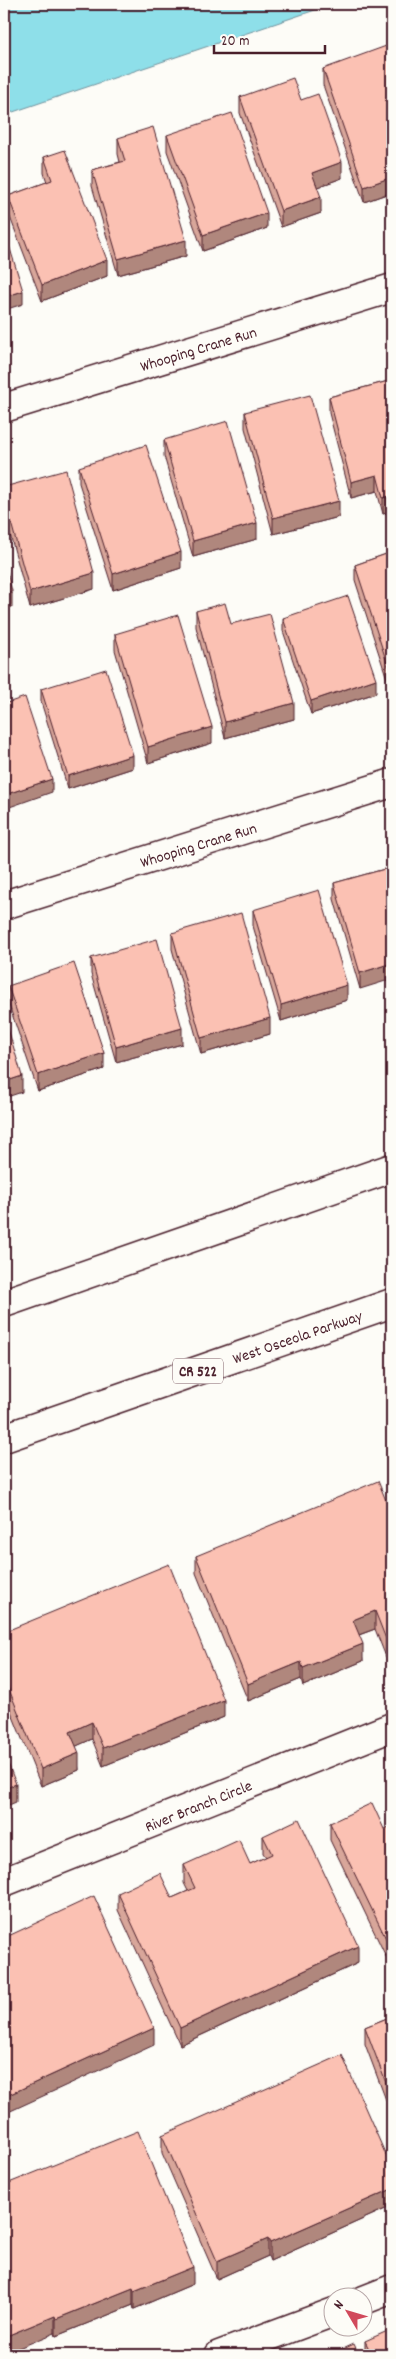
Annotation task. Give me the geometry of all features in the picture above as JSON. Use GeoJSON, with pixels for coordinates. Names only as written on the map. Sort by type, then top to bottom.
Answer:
{"type":"FeatureCollection","features":[{"type":"Feature","properties":{"kind":"street","name":"Whooping Crane Run"},"geometry":{"type":"LineString","coordinates":[[4,408],[392,288]]}},
{"type":"Feature","properties":{"kind":"street","name":"Whooping Crane Run"},"geometry":{"type":"LineString","coordinates":[[4,905],[392,783]]}},
{"type":"Feature","properties":{"kind":"street"},"geometry":{"type":"LineString","coordinates":[[4,1303],[392,1168]]}},
{"type":"Feature","properties":{"kind":"street","name":"West Osceola Parkway"},"geometry":{"type":"LineString","coordinates":[[4,1438],[392,1303]]}},
{"type":"Feature","properties":{"kind":"street","name":"River Branch Circle"},"geometry":{"type":"LineString","coordinates":[[4,1882],[392,1727]]}},
{"type":"Feature","properties":{"kind":"street"},"geometry":{"type":"LineString","coordinates":[[374,2296],[392,2289]]}},
{"type":"Feature","properties":{"kind":"street"},"geometry":{"type":"LineString","coordinates":[[219,2355],[324,2316]]}},
{"type":"Feature","properties":{"kind":"water"},"geometry":{"type":"Polygon","coordinates":[[[4,4],[333,4],[4,115],[4,4]]]}},
{"type":"Feature","properties":{"kind":"building"},"geometry":{"type":"Polygon","coordinates":[[[389,45],[392,54],[392,177],[364,187],[323,69],[389,45]]]}},
{"type":"Feature","properties":{"kind":"building"},"geometry":{"type":"Polygon","coordinates":[[[293,78],[301,100],[318,94],[342,162],[312,173],[321,197],[281,211],[240,97],[293,78]]]}},
{"type":"Feature","properties":{"kind":"building"},"geometry":{"type":"Polygon","coordinates":[[[232,113],[267,213],[203,235],[167,135],[232,113]]]}},
{"type":"Feature","properties":{"kind":"building"},"geometry":{"type":"Polygon","coordinates":[[[153,127],[186,240],[118,259],[92,170],[125,161],[118,138],[153,127]]]}},
{"type":"Feature","properties":{"kind":"building"},"geometry":{"type":"Polygon","coordinates":[[[65,150],[107,260],[42,285],[8,196],[52,180],[44,157],[65,150]]]}},
{"type":"Feature","properties":{"kind":"building"},"geometry":{"type":"Polygon","coordinates":[[[4,229],[23,291],[4,297],[4,229]]]}},
{"type":"Feature","properties":{"kind":"building"},"geometry":{"type":"Polygon","coordinates":[[[392,380],[392,495],[383,498],[377,475],[351,482],[329,397],[392,380]]]}},
{"type":"Feature","properties":{"kind":"building"},"geometry":{"type":"Polygon","coordinates":[[[310,395],[339,501],[273,518],[245,412],[310,395]]]}},
{"type":"Feature","properties":{"kind":"building"},"geometry":{"type":"Polygon","coordinates":[[[228,421],[257,523],[193,541],[164,440],[228,421]]]}},
{"type":"Feature","properties":{"kind":"building"},"geometry":{"type":"Polygon","coordinates":[[[146,445],[181,552],[113,574],[79,467],[146,445]]]}},
{"type":"Feature","properties":{"kind":"building"},"geometry":{"type":"Polygon","coordinates":[[[66,470],[94,573],[30,592],[4,497],[4,487],[66,470]]]}},
{"type":"Feature","properties":{"kind":"building"},"geometry":{"type":"Polygon","coordinates":[[[392,552],[392,671],[390,672],[355,565],[392,552]]]}},
{"type":"Feature","properties":{"kind":"building"},"geometry":{"type":"Polygon","coordinates":[[[4,561],[12,591],[4,594],[4,561]]]}},
{"type":"Feature","properties":{"kind":"building"},"geometry":{"type":"Polygon","coordinates":[[[348,596],[376,679],[311,701],[283,618],[348,596]]]}},
{"type":"Feature","properties":{"kind":"building"},"geometry":{"type":"Polygon","coordinates":[[[225,603],[231,624],[270,614],[294,703],[225,722],[196,611],[225,603]]]}},
{"type":"Feature","properties":{"kind":"building"},"geometry":{"type":"Polygon","coordinates":[[[178,615],[212,727],[148,747],[115,634],[178,615]]]}},
{"type":"Feature","properties":{"kind":"building"},"geometry":{"type":"Polygon","coordinates":[[[106,669],[133,755],[68,776],[41,689],[106,669]]]}},
{"type":"Feature","properties":{"kind":"building"},"geometry":{"type":"Polygon","coordinates":[[[25,697],[52,779],[4,795],[4,704],[25,697]]]}},
{"type":"Feature","properties":{"kind":"building"},"geometry":{"type":"Polygon","coordinates":[[[392,867],[392,963],[360,973],[334,883],[392,867]]]}},
{"type":"Feature","properties":{"kind":"building"},"geometry":{"type":"Polygon","coordinates":[[[319,890],[347,985],[281,1005],[253,910],[319,890]]]}},
{"type":"Feature","properties":{"kind":"building"},"geometry":{"type":"Polygon","coordinates":[[[241,913],[270,1018],[201,1038],[172,933],[241,913]]]}},
{"type":"Feature","properties":{"kind":"building"},"geometry":{"type":"Polygon","coordinates":[[[157,939],[182,1028],[116,1047],[91,958],[157,939]]]}},
{"type":"Feature","properties":{"kind":"building"},"geometry":{"type":"Polygon","coordinates":[[[74,963],[104,1053],[38,1075],[8,986],[74,963]]]}},
{"type":"Feature","properties":{"kind":"building"},"geometry":{"type":"Polygon","coordinates":[[[4,1015],[22,1076],[4,1082],[4,1015]]]}},
{"type":"Feature","properties":{"kind":"building"},"geometry":{"type":"Polygon","coordinates":[[[378,1481],[392,1515],[392,1637],[386,1639],[375,1611],[353,1620],[363,1644],[303,1668],[301,1662],[248,1684],[196,1556],[378,1481]]]}},
{"type":"Feature","properties":{"kind":"building"},"geometry":{"type":"Polygon","coordinates":[[[169,1564],[224,1700],[103,1748],[92,1722],[70,1732],[79,1753],[41,1769],[4,1677],[4,1632],[169,1564]]]}},
{"type":"Feature","properties":{"kind":"building"},"geometry":{"type":"Polygon","coordinates":[[[4,1753],[16,1784],[4,1789],[4,1753]]]}},
{"type":"Feature","properties":{"kind":"building"},"geometry":{"type":"Polygon","coordinates":[[[372,1803],[384,1829],[392,1826],[392,1951],[330,1823],[372,1803]]]}},
{"type":"Feature","properties":{"kind":"building"},"geometry":{"type":"Polygon","coordinates":[[[299,1819],[358,1946],[180,2028],[118,1893],[160,1873],[172,1898],[195,1888],[184,1865],[239,1840],[250,1864],[272,1854],[263,1836],[299,1819]]]}},
{"type":"Feature","properties":{"kind":"building"},"geometry":{"type":"Polygon","coordinates":[[[94,1896],[154,2028],[4,2097],[4,1938],[94,1896]]]}},
{"type":"Feature","properties":{"kind":"building"},"geometry":{"type":"Polygon","coordinates":[[[392,2016],[392,2099],[365,2027],[392,2016]]]}},
{"type":"Feature","properties":{"kind":"building"},"geometry":{"type":"Polygon","coordinates":[[[342,2055],[392,2169],[392,2189],[270,2243],[268,2239],[217,2261],[162,2135],[342,2055]]]}},
{"type":"Feature","properties":{"kind":"building"},"geometry":{"type":"Polygon","coordinates":[[[138,2131],[193,2267],[134,2291],[133,2288],[56,2319],[55,2316],[4,2337],[4,2185],[138,2131]]]}},
{"type":"Feature","properties":{"kind":"building"},"geometry":{"type":"Polygon","coordinates":[[[392,2329],[392,2355],[372,2355],[365,2341],[392,2329]]]}},
{"type":"Feature","properties":{"kind":"building"},"geometry":{"type":"Polygon","coordinates":[[[354,2344],[359,2355],[330,2355],[354,2344]]]}}]}
